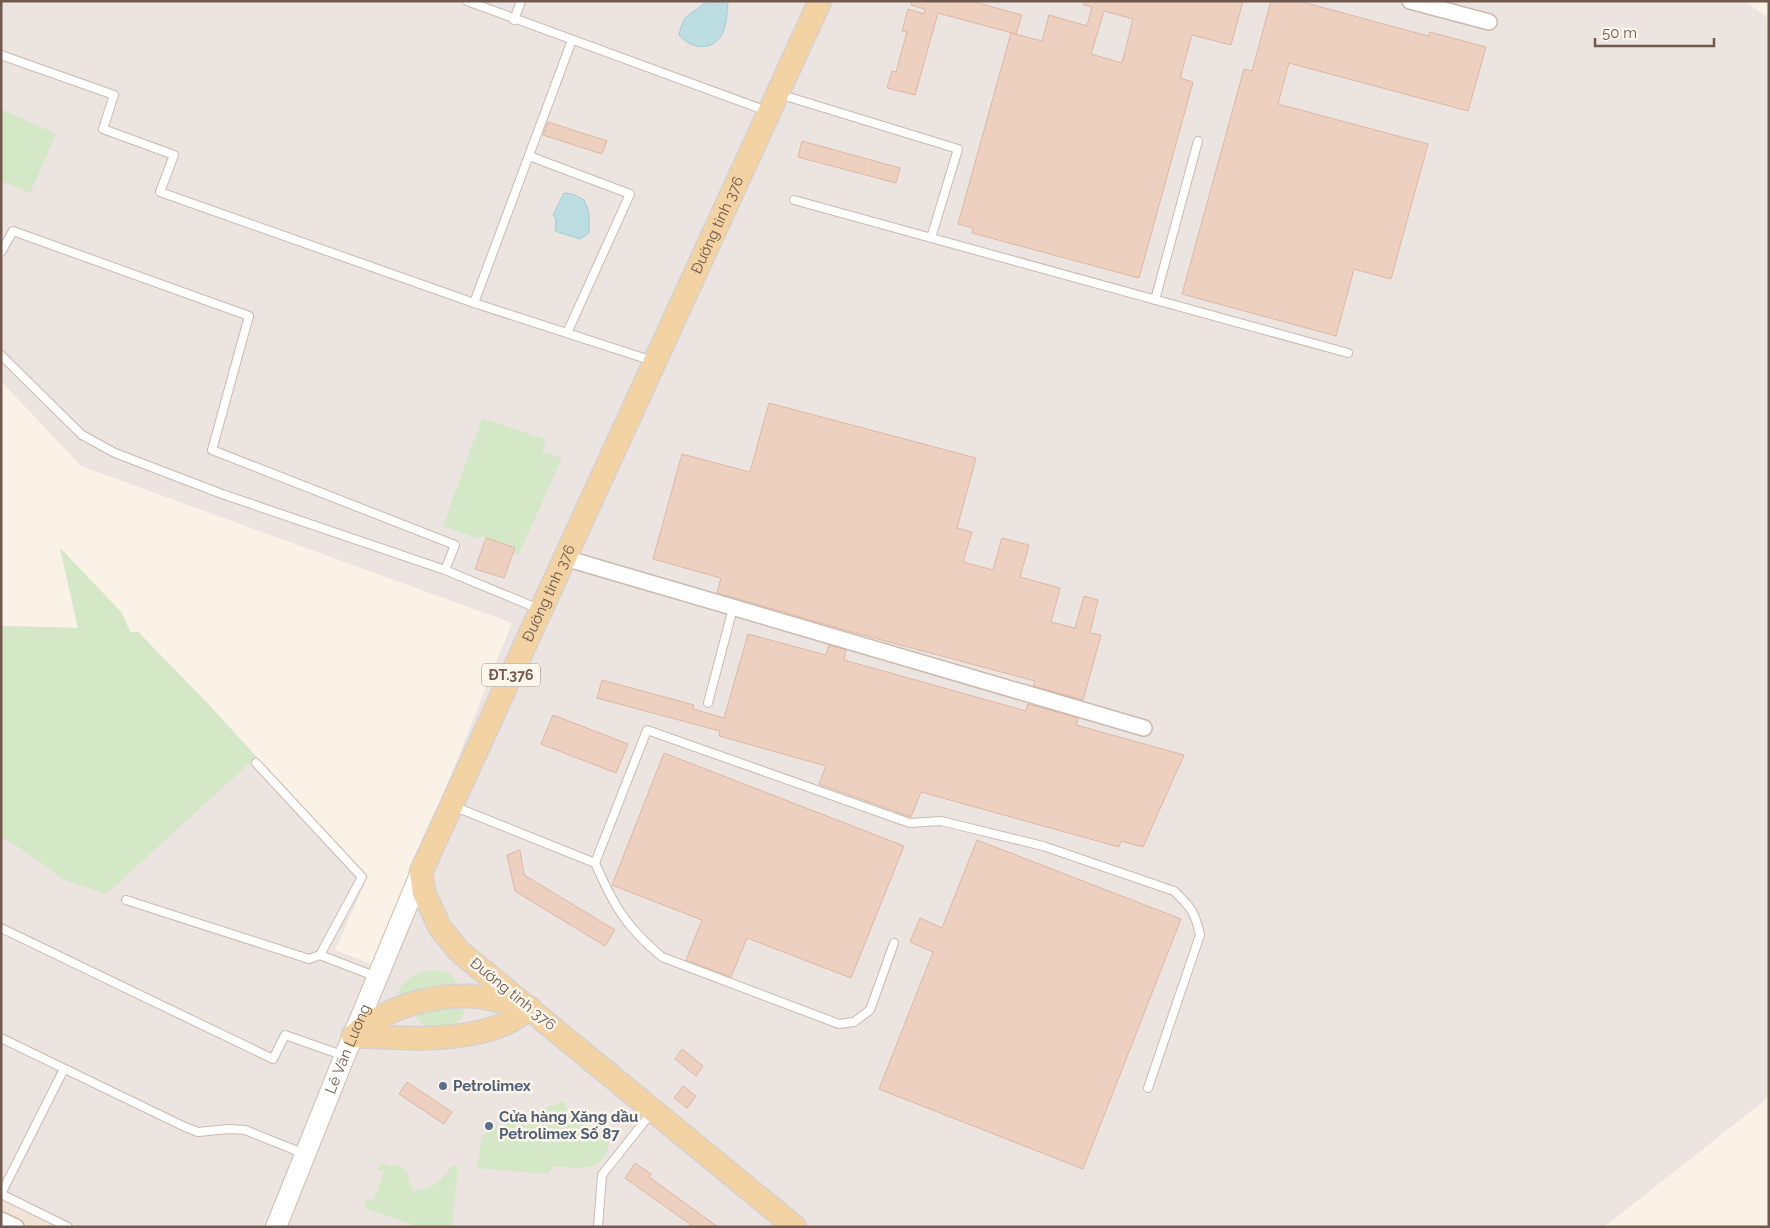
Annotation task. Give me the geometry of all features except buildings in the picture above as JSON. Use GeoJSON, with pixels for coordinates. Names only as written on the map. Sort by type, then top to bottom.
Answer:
{"type":"FeatureCollection","features":[{"type":"Feature","properties":{"kind":"main road","name":"Đường tỉnh 376"},"geometry":{"type":"LineString","coordinates":[[787,1224],[654,1110],[460,952],[440,928],[424,893],[421,872],[820,1]]}},
{"type":"Feature","properties":{"kind":"main road","name":"Lê Văn Lương"},"geometry":{"type":"LineString","coordinates":[[276,1227],[421,872]]}},
{"type":"Feature","properties":{"kind":"main road"},"geometry":{"type":"LineString","coordinates":[[349,1046],[367,1023],[401,1007],[432,1000],[470,996],[530,1008]]}},
{"type":"Feature","properties":{"kind":"main road"},"geometry":{"type":"LineString","coordinates":[[349,1046],[402,1038],[445,1037],[476,1033],[502,1025],[530,1008]]}},
{"type":"Feature","properties":{"kind":"street"},"geometry":{"type":"LineString","coordinates":[[1410,1],[1489,22]]}},
{"type":"Feature","properties":{"kind":"street"},"geometry":{"type":"LineString","coordinates":[[565,558],[1144,728]]}},
{"type":"Feature","properties":{"kind":"street"},"geometry":{"type":"LineString","coordinates":[[1,1220],[16,1227]]}},
{"type":"Feature","properties":{"kind":"lane"},"geometry":{"type":"LineString","coordinates":[[467,1],[572,40],[773,103],[958,149],[931,238]]}},
{"type":"Feature","properties":{"kind":"lane"},"geometry":{"type":"LineString","coordinates":[[514,20],[521,1]]}},
{"type":"Feature","properties":{"kind":"lane"},"geometry":{"type":"LineString","coordinates":[[474,303],[572,40]]}},
{"type":"Feature","properties":{"kind":"lane"},"geometry":{"type":"LineString","coordinates":[[1,55],[114,95],[102,129],[174,155],[160,192],[474,303],[655,362]]}},
{"type":"Feature","properties":{"kind":"lane"},"geometry":{"type":"LineString","coordinates":[[1155,300],[1198,141]]}},
{"type":"Feature","properties":{"kind":"lane"},"geometry":{"type":"LineString","coordinates":[[529,156],[630,194],[567,334]]}},
{"type":"Feature","properties":{"kind":"lane"},"geometry":{"type":"LineString","coordinates":[[794,200],[1348,353]]}},
{"type":"Feature","properties":{"kind":"lane"},"geometry":{"type":"LineString","coordinates":[[1,252],[13,231],[249,316],[212,450],[454,545],[445,570]]}},
{"type":"Feature","properties":{"kind":"lane"},"geometry":{"type":"LineString","coordinates":[[1,355],[82,435],[115,453],[222,494],[445,570],[541,609]]}},
{"type":"Feature","properties":{"kind":"lane"},"geometry":{"type":"LineString","coordinates":[[708,703],[733,608]]}},
{"type":"Feature","properties":{"kind":"lane"},"geometry":{"type":"LineString","coordinates":[[595,863],[647,730],[910,823],[941,821],[1043,846],[1174,891],[1188,904],[1196,916],[1200,935],[1148,1088]]}},
{"type":"Feature","properties":{"kind":"lane"},"geometry":{"type":"LineString","coordinates":[[256,763],[362,877],[320,955]]}},
{"type":"Feature","properties":{"kind":"lane"},"geometry":{"type":"LineString","coordinates":[[452,805],[595,863],[621,916],[644,942],[662,957],[839,1024],[854,1022],[870,1010],[894,943]]}},
{"type":"Feature","properties":{"kind":"lane"},"geometry":{"type":"LineString","coordinates":[[126,900],[309,959],[320,955],[377,977]]}},
{"type":"Feature","properties":{"kind":"lane"},"geometry":{"type":"LineString","coordinates":[[1,928],[273,1060],[285,1035],[349,1046]]}},
{"type":"Feature","properties":{"kind":"lane"},"geometry":{"type":"LineString","coordinates":[[1,1038],[198,1132],[229,1129],[245,1130],[305,1154]]}},
{"type":"Feature","properties":{"kind":"lane"},"geometry":{"type":"LineString","coordinates":[[64,1069],[1,1194],[68,1227]]}},
{"type":"Feature","properties":{"kind":"lane"},"geometry":{"type":"LineString","coordinates":[[598,1227],[602,1175],[654,1110]]}},
{"type":"Feature","properties":{"kind":"shaded area"},"geometry":{"type":"Polygon","coordinates":[[[1,1],[1745,1],[1769,19],[1769,1097],[1604,1227],[68,1227],[1,1194],[1,626],[78,628],[60,548],[122,613],[130,632],[138,632],[210,706],[368,877],[335,950],[371,964],[397,910],[512,623],[81,466],[1,381],[1,1]]]}},
{"type":"Feature","properties":{"kind":"shaded area"},"geometry":{"type":"Polygon","coordinates":[[[1,1194],[68,1227],[1,1227],[1,1194]]]}},
{"type":"Feature","properties":{"kind":"green space"},"geometry":{"type":"Polygon","coordinates":[[[1,109],[56,134],[30,193],[1,181],[1,109]]]}},
{"type":"Feature","properties":{"kind":"green space"},"geometry":{"type":"Polygon","coordinates":[[[482,418],[546,440],[542,452],[562,458],[519,554],[513,552],[514,548],[480,536],[479,539],[443,526],[482,418]]]}},
{"type":"Feature","properties":{"kind":"green space"},"geometry":{"type":"Polygon","coordinates":[[[60,548],[122,613],[130,632],[138,632],[210,706],[256,757],[106,894],[62,879],[19,847],[1,837],[1,626],[78,628],[60,548]]]}},
{"type":"Feature","properties":{"kind":"green space"},"geometry":{"type":"Polygon","coordinates":[[[429,970],[446,972],[455,979],[457,984],[422,988],[396,998],[401,987],[408,979],[429,970]]]}},
{"type":"Feature","properties":{"kind":"green space"},"geometry":{"type":"Polygon","coordinates":[[[450,1008],[464,1010],[460,1020],[447,1026],[427,1026],[421,1023],[416,1016],[428,1010],[450,1008]]]}},
{"type":"Feature","properties":{"kind":"green space"},"geometry":{"type":"Polygon","coordinates":[[[563,1101],[566,1102],[565,1106],[568,1112],[611,1138],[604,1157],[600,1162],[580,1168],[553,1166],[547,1174],[477,1168],[482,1136],[492,1129],[563,1101]]]}},
{"type":"Feature","properties":{"kind":"green space"},"geometry":{"type":"Polygon","coordinates":[[[383,1163],[390,1166],[401,1166],[408,1175],[413,1191],[431,1186],[441,1179],[453,1165],[458,1166],[452,1227],[419,1227],[365,1208],[367,1199],[373,1201],[384,1172],[377,1169],[383,1163]]]}},
{"type":"Feature","properties":{"kind":"water"},"geometry":{"type":"Polygon","coordinates":[[[707,1],[728,1],[723,32],[713,44],[703,47],[692,45],[679,35],[681,27],[689,15],[707,1]]]}},
{"type":"Feature","properties":{"kind":"water"},"geometry":{"type":"Polygon","coordinates":[[[564,193],[573,194],[584,200],[589,212],[589,233],[580,239],[555,231],[556,219],[553,215],[564,193]]]}},
{"type":"Feature","properties":{"kind":"place","name":"Petrolimex"},"geometry":{"type":"Point","coordinates":[443,1086]}},
{"type":"Feature","properties":{"kind":"place","name":"Cửa hàng Xăng dầu Petrolimex Số 87"},"geometry":{"type":"Point","coordinates":[489,1126]}}]}
